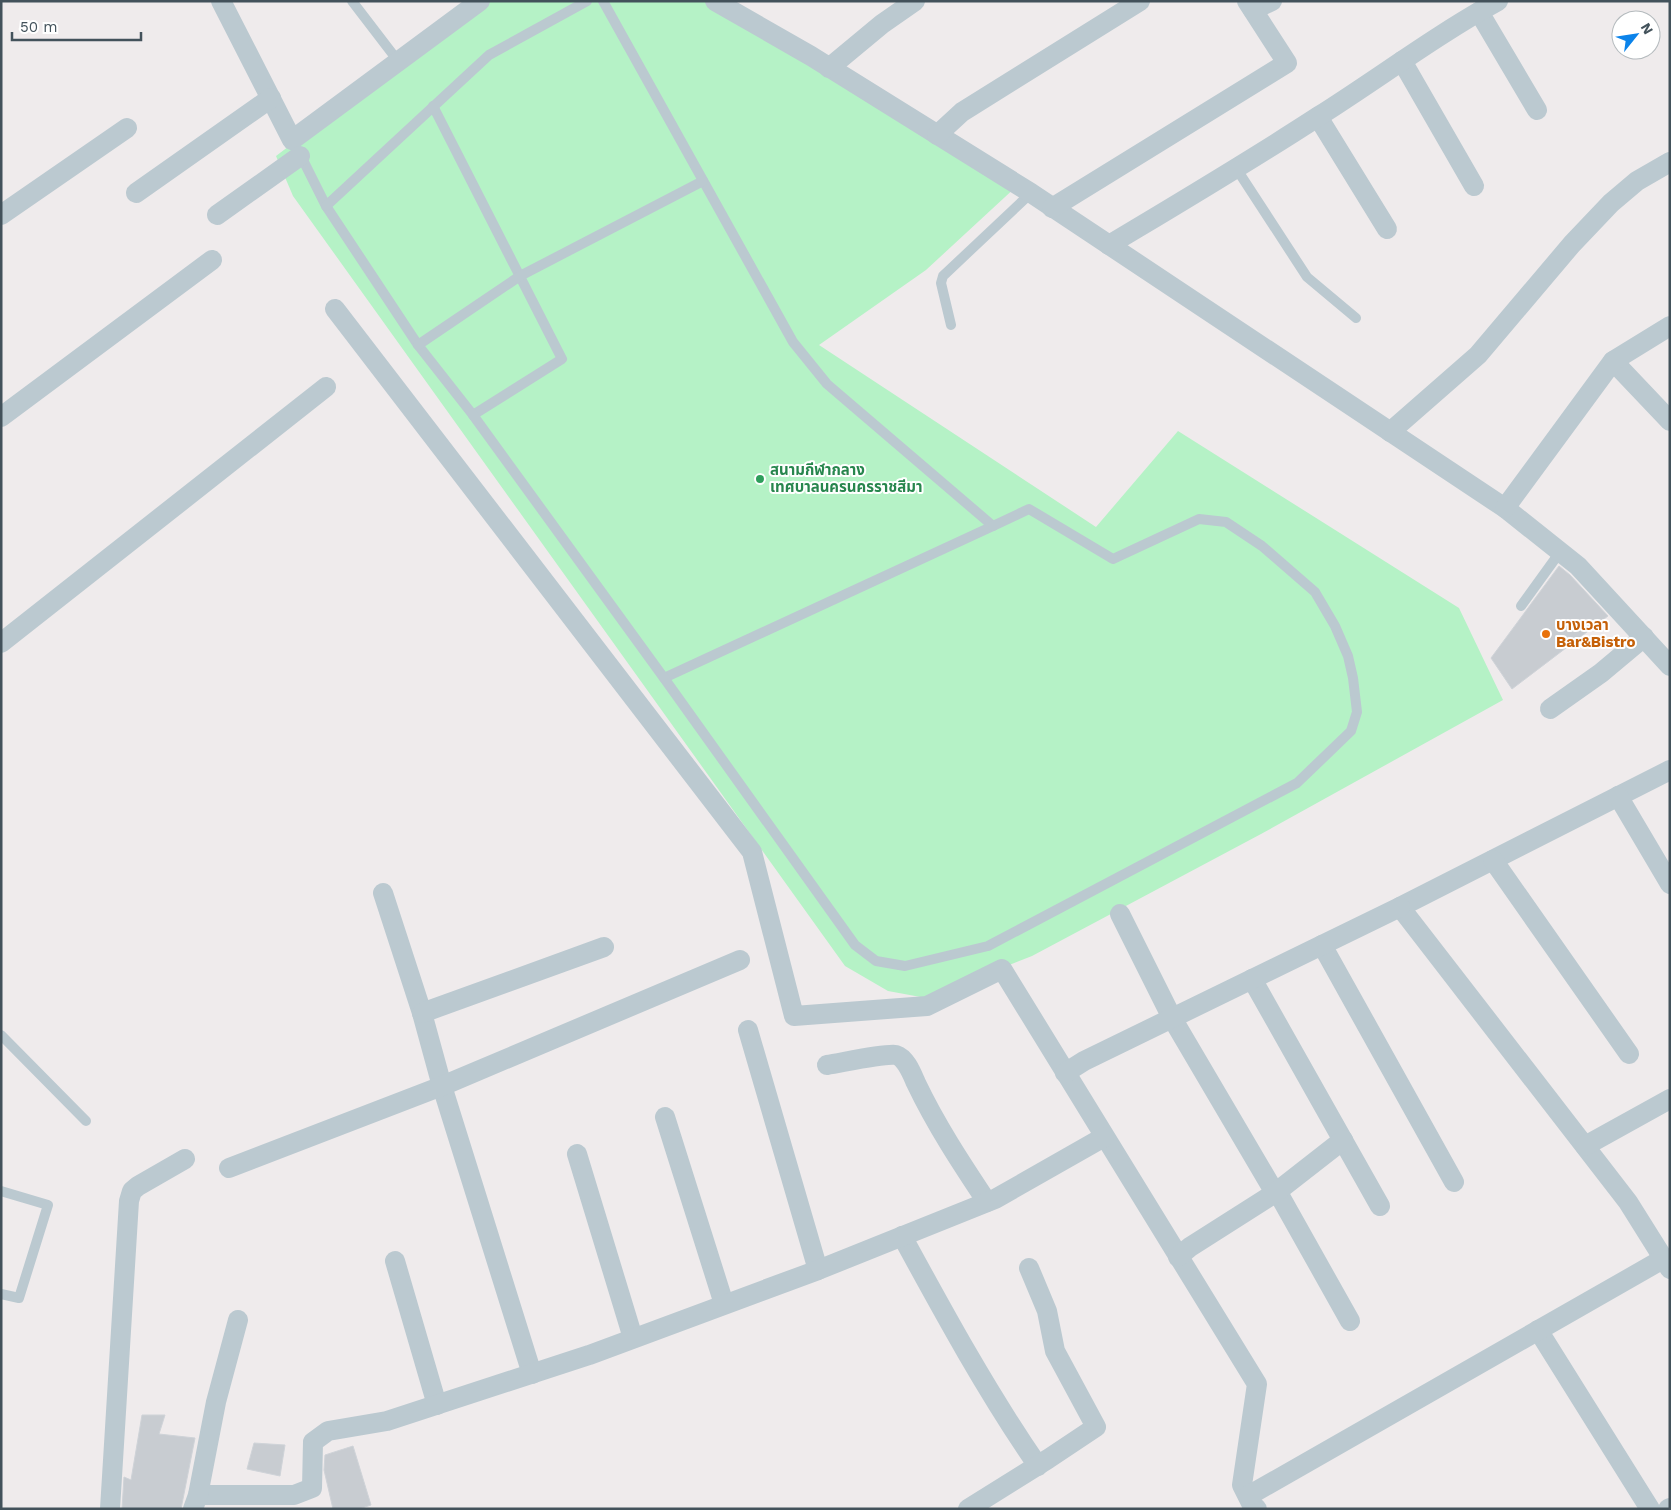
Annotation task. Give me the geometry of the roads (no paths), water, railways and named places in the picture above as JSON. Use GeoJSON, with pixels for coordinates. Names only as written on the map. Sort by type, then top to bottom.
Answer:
{"type":"FeatureCollection","features":[{"type":"Feature","properties":{"kind":"street"},"geometry":{"type":"LineString","coordinates":[[222,1],[296,148]]}},
{"type":"Feature","properties":{"kind":"street"},"geometry":{"type":"LineString","coordinates":[[217,216],[398,61],[480,1]]}},
{"type":"Feature","properties":{"kind":"street"},"geometry":{"type":"LineString","coordinates":[[716,1],[829,68],[1031,193],[1505,508],[1578,566],[1670,666]]}},
{"type":"Feature","properties":{"kind":"street"},"geometry":{"type":"LineString","coordinates":[[829,68],[882,24],[915,1]]}},
{"type":"Feature","properties":{"kind":"street"},"geometry":{"type":"LineString","coordinates":[[936,135],[962,112],[1140,1]]}},
{"type":"Feature","properties":{"kind":"street"},"geometry":{"type":"LineString","coordinates":[[1052,208],[1287,63],[1250,6],[1272,1]]}},
{"type":"Feature","properties":{"kind":"street"},"geometry":{"type":"LineString","coordinates":[[1109,245],[1318,117],[1402,61],[1498,1]]}},
{"type":"Feature","properties":{"kind":"street"},"geometry":{"type":"LineString","coordinates":[[1479,12],[1537,110]]}},
{"type":"Feature","properties":{"kind":"street"},"geometry":{"type":"LineString","coordinates":[[1402,61],[1474,186]]}},
{"type":"Feature","properties":{"kind":"street"},"geometry":{"type":"LineString","coordinates":[[136,193],[271,98]]}},
{"type":"Feature","properties":{"kind":"street"},"geometry":{"type":"LineString","coordinates":[[1318,117],[1387,229]]}},
{"type":"Feature","properties":{"kind":"street"},"geometry":{"type":"LineString","coordinates":[[1,215],[127,128]]}},
{"type":"Feature","properties":{"kind":"street"},"geometry":{"type":"LineString","coordinates":[[1390,432],[1478,355],[1572,244],[1611,203],[1637,181],[1670,162]]}},
{"type":"Feature","properties":{"kind":"street"},"geometry":{"type":"LineString","coordinates":[[1,417],[212,260]]}},
{"type":"Feature","properties":{"kind":"street"},"geometry":{"type":"LineString","coordinates":[[335,309],[752,852],[794,1016],[927,1006],[1002,969],[1257,1384],[1242,1485],[1252,1503],[1538,1330],[1667,1264],[1628,1202],[1400,907]]}},
{"type":"Feature","properties":{"kind":"street"},"geometry":{"type":"LineString","coordinates":[[1505,508],[1613,361],[1670,326]]}},
{"type":"Feature","properties":{"kind":"street"},"geometry":{"type":"LineString","coordinates":[[1613,361],[1670,421]]}},
{"type":"Feature","properties":{"kind":"street"},"geometry":{"type":"LineString","coordinates":[[1,643],[326,387]]}},
{"type":"Feature","properties":{"kind":"street"},"geometry":{"type":"LineString","coordinates":[[1550,709],[1601,673],[1644,637]]}},
{"type":"Feature","properties":{"kind":"street"},"geometry":{"type":"LineString","coordinates":[[1065,1073],[1084,1061],[1400,907],[1670,770]]}},
{"type":"Feature","properties":{"kind":"street"},"geometry":{"type":"LineString","coordinates":[[1618,796],[1670,884]]}},
{"type":"Feature","properties":{"kind":"street"},"geometry":{"type":"LineString","coordinates":[[1492,860],[1629,1054]]}},
{"type":"Feature","properties":{"kind":"street"},"geometry":{"type":"LineString","coordinates":[[383,893],[422,1013],[442,1086],[532,1374]]}},
{"type":"Feature","properties":{"kind":"street"},"geometry":{"type":"LineString","coordinates":[[1120,914],[1172,1018],[1276,1192],[1350,1321]]}},
{"type":"Feature","properties":{"kind":"street"},"geometry":{"type":"LineString","coordinates":[[1322,945],[1454,1182]]}},
{"type":"Feature","properties":{"kind":"street"},"geometry":{"type":"LineString","coordinates":[[422,1013],[604,947]]}},
{"type":"Feature","properties":{"kind":"street"},"geometry":{"type":"LineString","coordinates":[[229,1168],[442,1086],[740,960]]}},
{"type":"Feature","properties":{"kind":"street"},"geometry":{"type":"LineString","coordinates":[[1252,979],[1380,1206]]}},
{"type":"Feature","properties":{"kind":"street"},"geometry":{"type":"LineString","coordinates":[[748,1030],[818,1270]]}},
{"type":"Feature","properties":{"kind":"street"},"geometry":{"type":"LineString","coordinates":[[827,1065],[896,1055],[901,1058],[911,1072],[932,1115],[987,1202]]}},
{"type":"Feature","properties":{"kind":"street"},"geometry":{"type":"LineString","coordinates":[[1585,1146],[1670,1099]]}},
{"type":"Feature","properties":{"kind":"street"},"geometry":{"type":"LineString","coordinates":[[665,1117],[724,1304]]}},
{"type":"Feature","properties":{"kind":"street"},"geometry":{"type":"LineString","coordinates":[[238,1320],[216,1402],[195,1502],[294,1495],[312,1488],[313,1442],[328,1431],[387,1421],[532,1374],[818,1270],[987,1202],[1104,1137]]}},
{"type":"Feature","properties":{"kind":"street"},"geometry":{"type":"LineString","coordinates":[[1178,1257],[1190,1247],[1276,1192],[1343,1140]]}},
{"type":"Feature","properties":{"kind":"street"},"geometry":{"type":"LineString","coordinates":[[577,1154],[632,1338]]}},
{"type":"Feature","properties":{"kind":"street"},"geometry":{"type":"LineString","coordinates":[[110,1509],[132,1191],[184,1159]]}},
{"type":"Feature","properties":{"kind":"street"},"geometry":{"type":"LineString","coordinates":[[902,1236],[1008,1424],[1038,1466]]}},
{"type":"Feature","properties":{"kind":"street"},"geometry":{"type":"LineString","coordinates":[[395,1261],[437,1405]]}},
{"type":"Feature","properties":{"kind":"street"},"geometry":{"type":"LineString","coordinates":[[968,1509],[1038,1466],[1096,1427],[1055,1351],[1047,1311],[1028,1268]]}},
{"type":"Feature","properties":{"kind":"street"},"geometry":{"type":"LineString","coordinates":[[1538,1330],[1650,1509]]}},
{"type":"Feature","properties":{"kind":"lane"},"geometry":{"type":"LineString","coordinates":[[353,1],[398,61]]}},
{"type":"Feature","properties":{"kind":"lane"},"geometry":{"type":"LineString","coordinates":[[326,206],[489,55],[586,1]]}},
{"type":"Feature","properties":{"kind":"lane"},"geometry":{"type":"LineString","coordinates":[[603,1],[793,342],[827,384],[993,526]]}},
{"type":"Feature","properties":{"kind":"lane"},"geometry":{"type":"LineString","coordinates":[[433,106],[562,359],[473,415]]}},
{"type":"Feature","properties":{"kind":"lane"},"geometry":{"type":"LineString","coordinates":[[296,148],[326,206],[418,345],[473,415],[855,945],[876,960],[905,966],[988,946],[1006,937],[1297,783],[1351,731],[1357,712],[1348,656],[1315,592],[1262,546],[1226,522],[1199,519],[1113,558],[1029,509],[664,678]]}},
{"type":"Feature","properties":{"kind":"lane"},"geometry":{"type":"LineString","coordinates":[[1236,168],[1306,277],[1356,318]]}},
{"type":"Feature","properties":{"kind":"lane"},"geometry":{"type":"LineString","coordinates":[[418,345],[520,276],[703,181]]}},
{"type":"Feature","properties":{"kind":"lane"},"geometry":{"type":"LineString","coordinates":[[951,326],[941,283],[943,276],[1031,193]]}},
{"type":"Feature","properties":{"kind":"lane"},"geometry":{"type":"LineString","coordinates":[[1521,606],[1560,552]]}},
{"type":"Feature","properties":{"kind":"lane"},"geometry":{"type":"LineString","coordinates":[[1,1035],[86,1120]]}},
{"type":"Feature","properties":{"kind":"lane"},"geometry":{"type":"LineString","coordinates":[[1,1191],[48,1206],[19,1298],[1,1294]]}},
{"type":"Feature","properties":{"kind":"place","name":"สนามกีฬากลาง เทศบาลนครนครราชสีมา"},"geometry":{"type":"Point","coordinates":[760,479]}},
{"type":"Feature","properties":{"kind":"place","name":"บางเวลา Bar&Bistro"},"geometry":{"type":"Point","coordinates":[1546,634]}}]}
